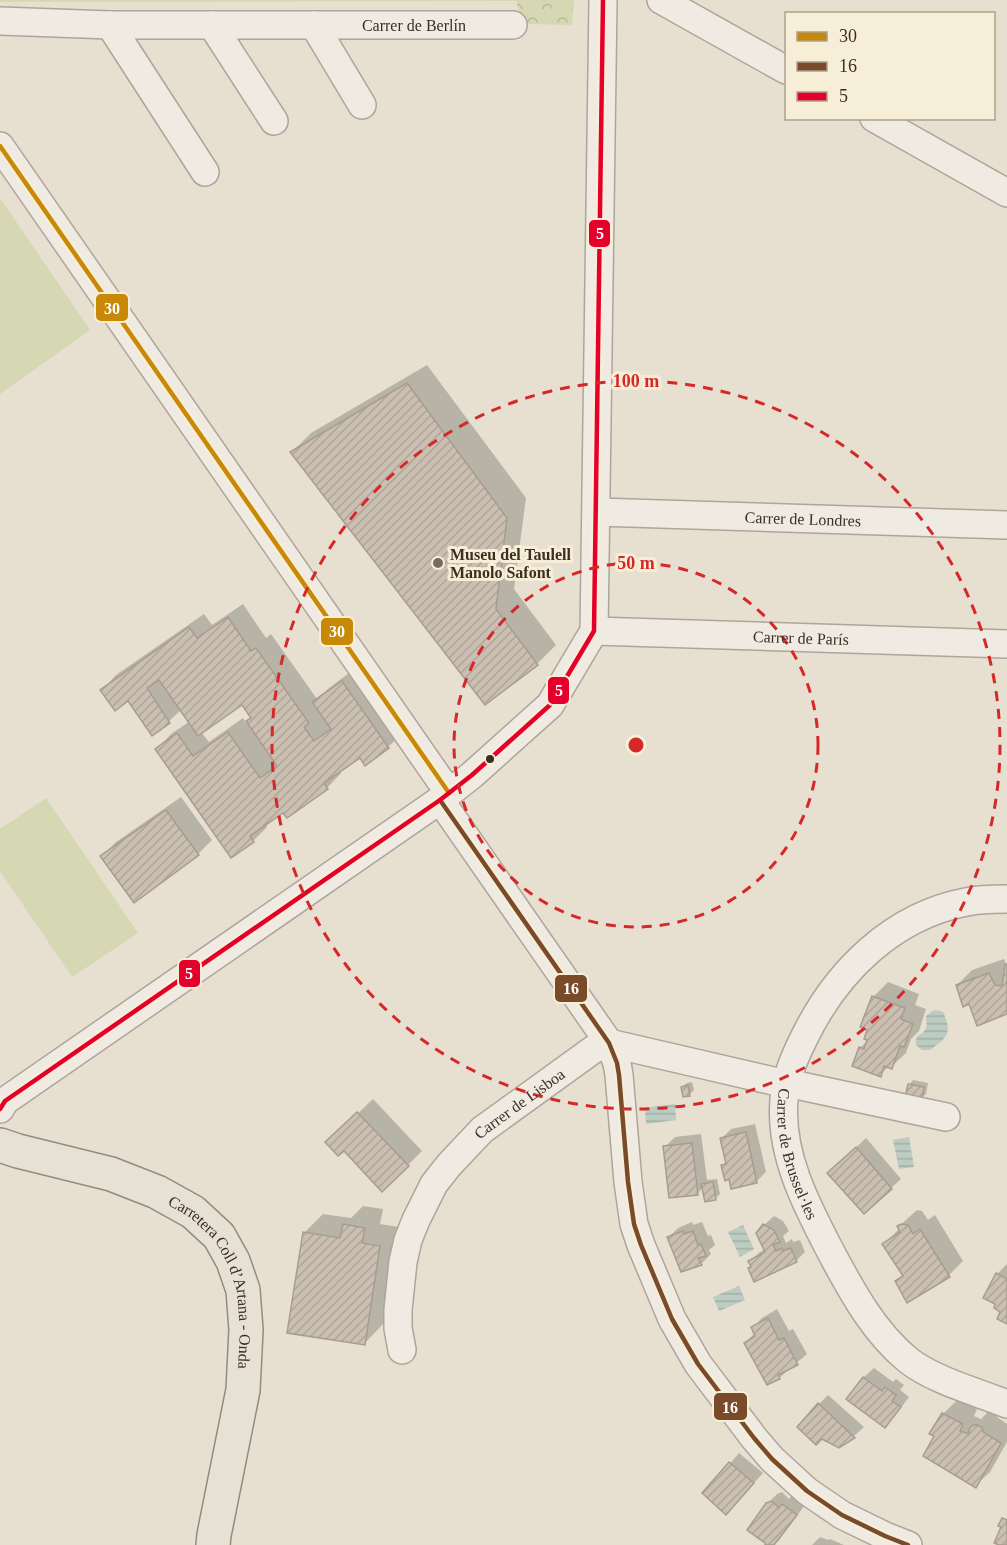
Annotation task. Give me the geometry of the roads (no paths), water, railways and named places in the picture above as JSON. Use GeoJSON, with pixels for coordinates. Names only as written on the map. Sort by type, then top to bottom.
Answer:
{"type":"FeatureCollection","features":[{"type":"Feature","properties":{"kind":"main road","name":"Carretera Coll d’Artana - Onda"},"geometry":{"type":"LineString","coordinates":[[0,1145],[111,1174],[157,1192],[193,1212],[219,1236],[233,1261],[243,1290],[246,1330],[243,1390],[213,1545]]}},
{"type":"Feature","properties":{"kind":"street"},"geometry":{"type":"LineString","coordinates":[[0,1109],[5,1101],[472,775],[550,705],[594,631],[603,0]]}},
{"type":"Feature","properties":{"kind":"street"},"geometry":{"type":"LineString","coordinates":[[661,0],[785,69]]}},
{"type":"Feature","properties":{"kind":"street","name":"Carrer de Berlín"},"geometry":{"type":"LineString","coordinates":[[0,21],[110,25],[513,25]]}},
{"type":"Feature","properties":{"kind":"street"},"geometry":{"type":"LineString","coordinates":[[110,25],[205,172]]}},
{"type":"Feature","properties":{"kind":"street"},"geometry":{"type":"LineString","coordinates":[[212,25],[274,122]]}},
{"type":"Feature","properties":{"kind":"street"},"geometry":{"type":"LineString","coordinates":[[315,25],[362,105]]}},
{"type":"Feature","properties":{"kind":"street"},"geometry":{"type":"LineString","coordinates":[[878,120],[1007,193]]}},
{"type":"Feature","properties":{"kind":"street"},"geometry":{"type":"LineString","coordinates":[[0,146],[445,796],[609,1042],[620,1074],[628,1182],[634,1224],[654,1280],[672,1319],[698,1364],[754,1438],[787,1474],[842,1515],[908,1545]]}},
{"type":"Feature","properties":{"kind":"street","name":"Carrer de Londres"},"geometry":{"type":"LineString","coordinates":[[597,512],[1007,525]]}},
{"type":"Feature","properties":{"kind":"street","name":"Carrer de París"},"geometry":{"type":"LineString","coordinates":[[594,631],[1007,644]]}},
{"type":"Feature","properties":{"kind":"street","name":"Carrer de Brussel·les"},"geometry":{"type":"LineString","coordinates":[[1007,899],[965,902],[933,912],[901,927],[872,948],[839,982],[817,1013],[793,1063],[783,1101],[786,1138],[800,1187],[837,1264],[874,1325],[892,1346],[909,1361],[927,1372],[1007,1404]]}},
{"type":"Feature","properties":{"kind":"street"},"geometry":{"type":"LineString","coordinates":[[609,1042],[786,1084],[946,1117]]}},
{"type":"Feature","properties":{"kind":"street","name":"Carrer de Lisboa"},"geometry":{"type":"LineString","coordinates":[[402,1350],[398,1310],[403,1262],[408,1240],[434,1184],[448,1165],[482,1130],[594,1049],[609,1042]]}},
{"type":"Feature","properties":{"kind":"place","name":"Museu del Taulell Manolo Safont"},"geometry":{"type":"Point","coordinates":[438,563]}}]}
